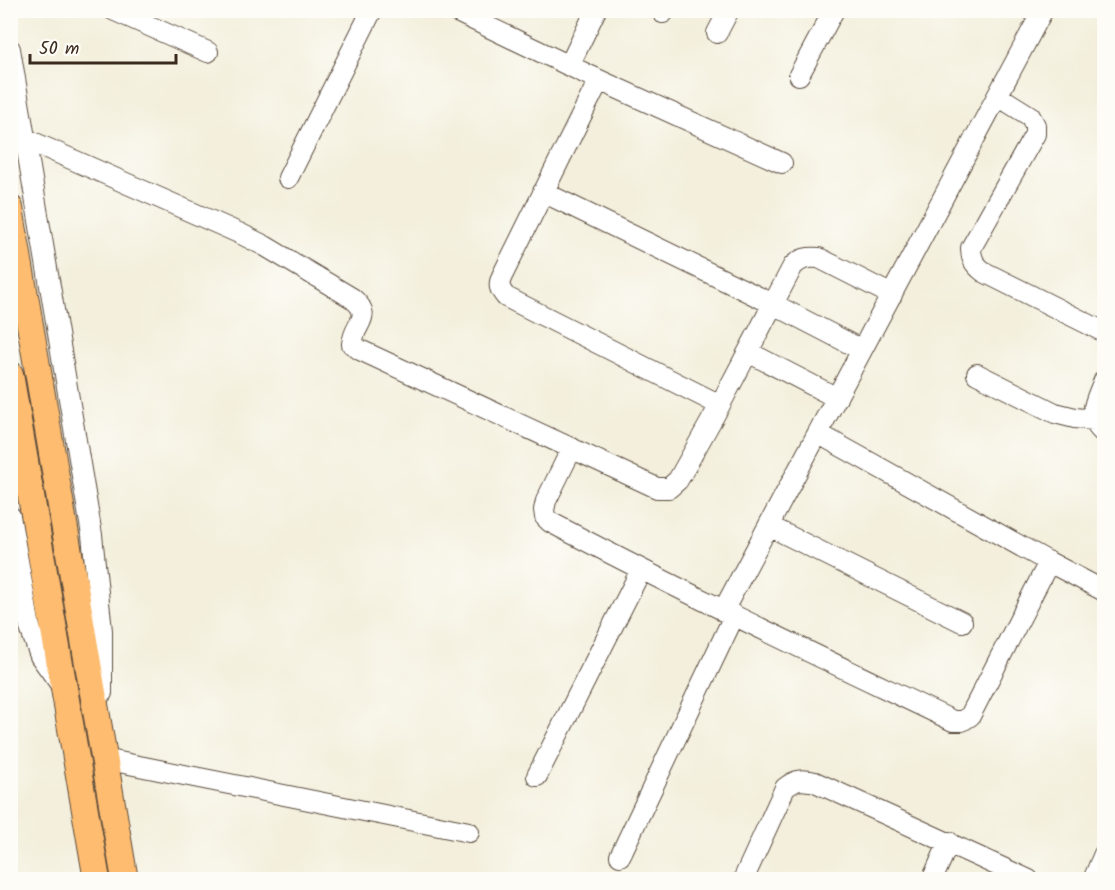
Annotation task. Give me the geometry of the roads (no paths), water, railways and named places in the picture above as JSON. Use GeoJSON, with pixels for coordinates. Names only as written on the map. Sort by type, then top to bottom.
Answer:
{"type":"FeatureCollection","features":[{"type":"Feature","properties":{"kind":"main road"},"geometry":{"type":"LineString","coordinates":[[10,208],[125,879]]}},
{"type":"Feature","properties":{"kind":"main road"},"geometry":{"type":"LineString","coordinates":[[10,374],[97,879]]}},
{"type":"Feature","properties":{"kind":"street"},"geometry":{"type":"LineString","coordinates":[[112,10],[208,52]]}},
{"type":"Feature","properties":{"kind":"street"},"geometry":{"type":"LineString","coordinates":[[288,178],[372,10]]}},
{"type":"Feature","properties":{"kind":"street"},"geometry":{"type":"LineString","coordinates":[[453,10],[599,80],[782,163]]}},
{"type":"Feature","properties":{"kind":"street"},"geometry":{"type":"LineString","coordinates":[[569,66],[596,10]]}},
{"type":"Feature","properties":{"kind":"street"},"geometry":{"type":"LineString","coordinates":[[717,33],[729,10]]}},
{"type":"Feature","properties":{"kind":"street"},"geometry":{"type":"LineString","coordinates":[[799,75],[834,10]]}},
{"type":"Feature","properties":{"kind":"street"},"geometry":{"type":"LineString","coordinates":[[620,856],[769,526],[1043,10]]}},
{"type":"Feature","properties":{"kind":"street"},"geometry":{"type":"LineString","coordinates":[[10,49],[18,140],[92,535],[102,631],[103,750],[469,832]]}},
{"type":"Feature","properties":{"kind":"street"},"geometry":{"type":"LineString","coordinates":[[599,80],[502,276],[499,284],[500,291],[506,297],[720,405]]}},
{"type":"Feature","properties":{"kind":"street"},"geometry":{"type":"LineString","coordinates":[[998,96],[1030,116],[1035,124],[1035,134],[971,248],[971,258],[984,272],[1104,332]]}},
{"type":"Feature","properties":{"kind":"street"},"geometry":{"type":"LineString","coordinates":[[18,140],[212,220],[265,246],[360,304],[363,312],[352,344],[360,350],[657,488],[669,488],[678,480],[720,405],[792,266],[799,260],[809,257],[819,258],[892,295]]}},
{"type":"Feature","properties":{"kind":"street"},"geometry":{"type":"LineString","coordinates":[[543,192],[862,350]]}},
{"type":"Feature","properties":{"kind":"street"},"geometry":{"type":"LineString","coordinates":[[748,352],[837,398]]}},
{"type":"Feature","properties":{"kind":"street"},"geometry":{"type":"LineString","coordinates":[[977,374],[1055,413],[1099,427]]}},
{"type":"Feature","properties":{"kind":"street"},"geometry":{"type":"LineString","coordinates":[[1099,427],[1093,407],[1104,380]]}},
{"type":"Feature","properties":{"kind":"street"},"geometry":{"type":"LineString","coordinates":[[819,434],[1104,591]]}},
{"type":"Feature","properties":{"kind":"street"},"geometry":{"type":"LineString","coordinates":[[572,448],[546,501],[545,517],[550,522],[729,614],[953,721],[962,721],[969,716],[1048,562]]}},
{"type":"Feature","properties":{"kind":"street"},"geometry":{"type":"LineString","coordinates":[[11,516],[30,628],[40,656],[64,690]]}},
{"type":"Feature","properties":{"kind":"street"},"geometry":{"type":"LineString","coordinates":[[769,526],[962,622]]}},
{"type":"Feature","properties":{"kind":"street"},"geometry":{"type":"LineString","coordinates":[[537,776],[641,570]]}},
{"type":"Feature","properties":{"kind":"street"},"geometry":{"type":"LineString","coordinates":[[743,879],[785,788],[793,782],[804,780],[815,782],[1029,879]]}},
{"type":"Feature","properties":{"kind":"street"},"geometry":{"type":"LineString","coordinates":[[932,879],[949,842]]}},
{"type":"Feature","properties":{"kind":"street"},"geometry":{"type":"LineString","coordinates":[[1093,879],[1104,854]]}}]}
